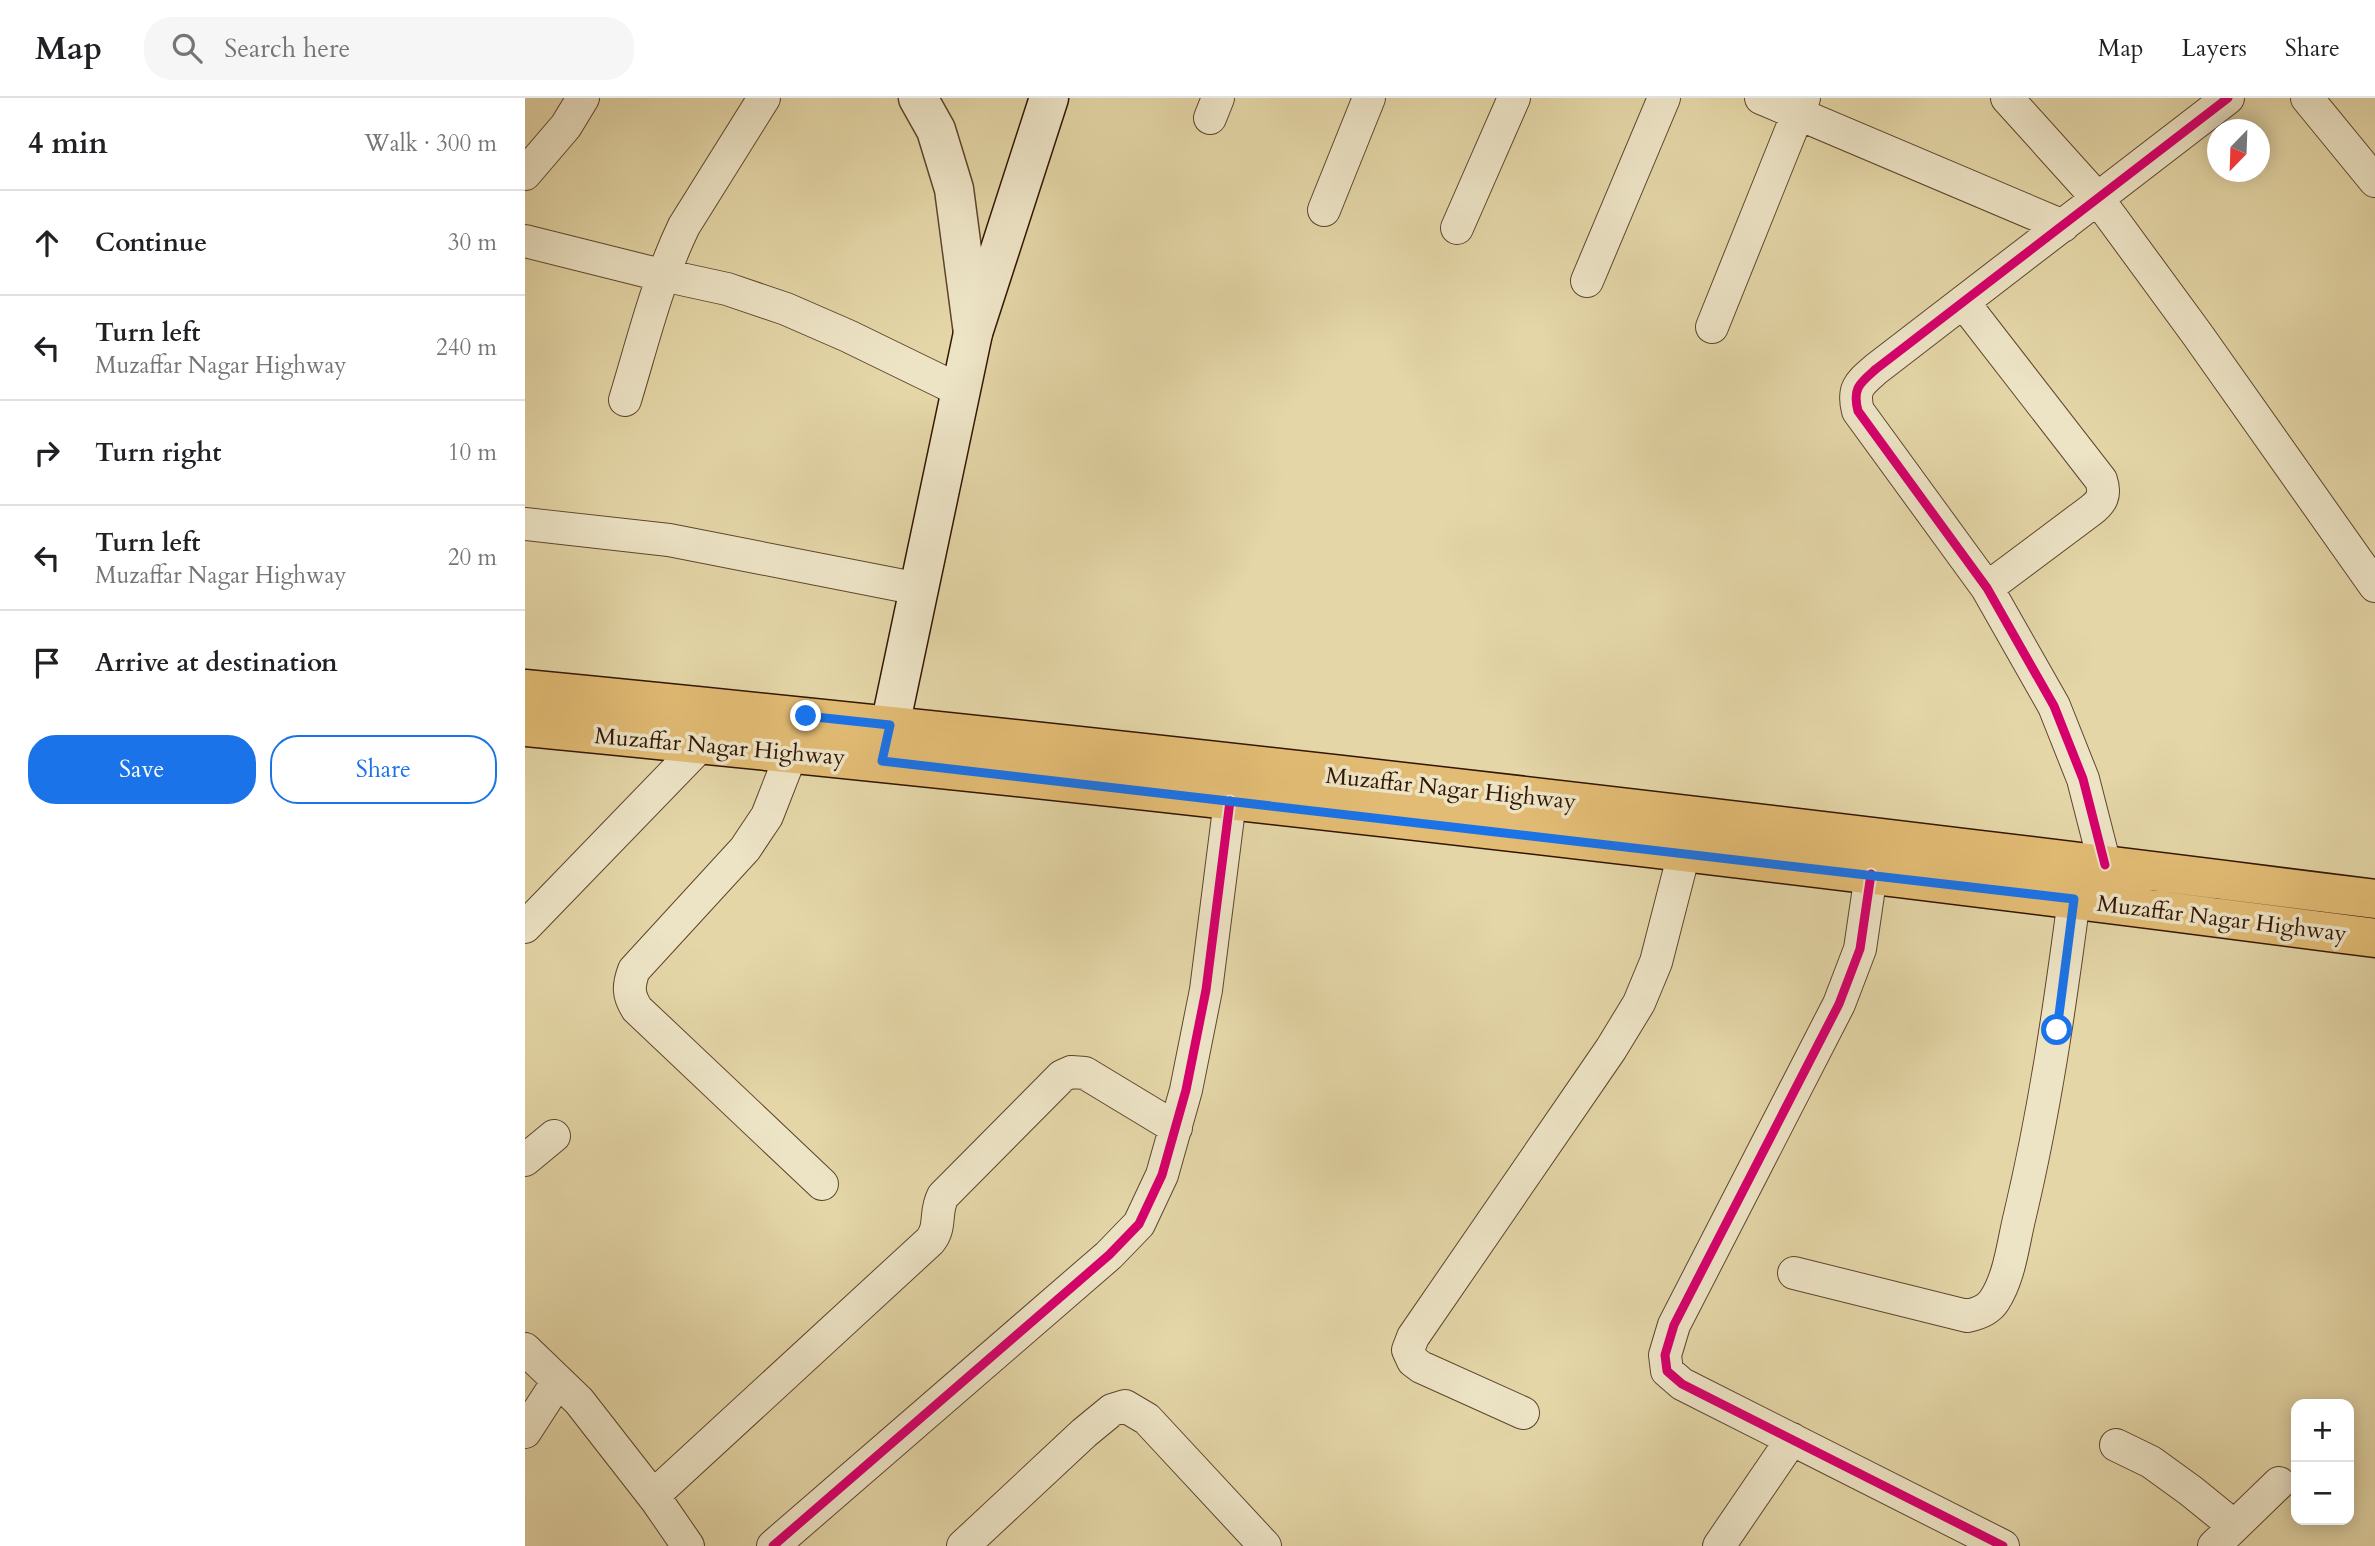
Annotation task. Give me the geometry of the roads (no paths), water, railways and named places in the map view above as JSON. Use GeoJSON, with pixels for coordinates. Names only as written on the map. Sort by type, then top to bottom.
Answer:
{"type":"FeatureCollection","features":[{"type":"Feature","properties":{"kind":"main road"},"geometry":{"type":"LineString","coordinates":[[918,98],[936,130],[954,189],[973,333]]}},
{"type":"Feature","properties":{"kind":"main road"},"geometry":{"type":"LineString","coordinates":[[882,761],[973,333],[1049,98]]}},
{"type":"Feature","properties":{"kind":"main road","name":"Muzaffar Nagar Highway"},"geometry":{"type":"LineString","coordinates":[[525,689],[890,725],[2105,865],[2375,899]]}},
{"type":"Feature","properties":{"kind":"main road","name":"Muzaffar Nagar Highway"},"geometry":{"type":"LineString","coordinates":[[525,727],[882,761],[1871,874],[2375,938]]}},
{"type":"Feature","properties":{"kind":"street"},"geometry":{"type":"LineString","coordinates":[[525,174],[566,126],[583,98]]}},
{"type":"Feature","properties":{"kind":"street"},"geometry":{"type":"LineString","coordinates":[[625,400],[662,275],[684,226],[764,98]]}},
{"type":"Feature","properties":{"kind":"street"},"geometry":{"type":"LineString","coordinates":[[1324,210],[1370,98]]}},
{"type":"Feature","properties":{"kind":"street"},"geometry":{"type":"LineString","coordinates":[[1457,228],[1514,98]]}},
{"type":"Feature","properties":{"kind":"street"},"geometry":{"type":"LineString","coordinates":[[1587,281],[1664,98]]}},
{"type":"Feature","properties":{"kind":"street"},"geometry":{"type":"LineString","coordinates":[[1761,98],[1801,106],[2063,226]]}},
{"type":"Feature","properties":{"kind":"street"},"geometry":{"type":"LineString","coordinates":[[2007,98],[2098,200],[2197,334],[2375,586]]}},
{"type":"Feature","properties":{"kind":"street"},"geometry":{"type":"LineString","coordinates":[[2105,865],[2084,779],[2054,706],[1987,588],[1859,411],[1855,398],[1859,384],[1876,369],[2228,98]]}},
{"type":"Feature","properties":{"kind":"street"},"geometry":{"type":"LineString","coordinates":[[2307,98],[2375,181]]}},
{"type":"Feature","properties":{"kind":"street"},"geometry":{"type":"LineString","coordinates":[[1712,327],[1801,106]]}},
{"type":"Feature","properties":{"kind":"street"},"geometry":{"type":"LineString","coordinates":[[525,241],[727,289],[786,309],[961,391]]}},
{"type":"Feature","properties":{"kind":"street"},"geometry":{"type":"LineString","coordinates":[[1963,302],[2101,480],[2105,491],[2100,503],[2090,512],[1987,588]]}},
{"type":"Feature","properties":{"kind":"street"},"geometry":{"type":"LineString","coordinates":[[525,524],[669,540],[919,589]]}},
{"type":"Feature","properties":{"kind":"street"},"geometry":{"type":"LineString","coordinates":[[806,716],[767,816],[745,849],[634,970],[628,985],[630,999],[637,1009],[822,1184]]}},
{"type":"Feature","properties":{"kind":"street"},"geometry":{"type":"LineString","coordinates":[[525,928],[702,744]]}},
{"type":"Feature","properties":{"kind":"street"},"geometry":{"type":"LineString","coordinates":[[773,1546],[1098,1264],[1139,1224],[1162,1175],[1186,1090],[1206,990],[1230,801]]}},
{"type":"Feature","properties":{"kind":"street"},"geometry":{"type":"LineString","coordinates":[[1523,1413],[1421,1367],[1413,1361],[1408,1350],[1413,1337],[1611,1049],[1639,1003],[1656,962],[1684,853]]}},
{"type":"Feature","properties":{"kind":"street"},"geometry":{"type":"LineString","coordinates":[[1871,874],[1860,949],[1839,1004],[1674,1325],[1665,1355],[1667,1371],[1682,1384],[2003,1546]]}},
{"type":"Feature","properties":{"kind":"street"},"geometry":{"type":"LineString","coordinates":[[1794,1273],[1967,1316],[1980,1313],[1993,1303],[2004,1280],[2033,1157],[2057,1030],[2074,899]]}},
{"type":"Feature","properties":{"kind":"street"},"geometry":{"type":"LineString","coordinates":[[653,1496],[930,1241],[937,1228],[937,1208],[943,1196],[1062,1076],[1071,1072],[1085,1073],[1176,1128]]}},
{"type":"Feature","properties":{"kind":"street"},"geometry":{"type":"LineString","coordinates":[[525,1160],[554,1136]]}},
{"type":"Feature","properties":{"kind":"street"},"geometry":{"type":"LineString","coordinates":[[525,1349],[579,1401],[688,1546]]}},
{"type":"Feature","properties":{"kind":"street"},"geometry":{"type":"LineString","coordinates":[[525,1432],[558,1381]]}},
{"type":"Feature","properties":{"kind":"street"},"geometry":{"type":"LineString","coordinates":[[963,1546],[1084,1433],[1112,1410],[1125,1406],[1147,1419],[1265,1546]]}},
{"type":"Feature","properties":{"kind":"street"},"geometry":{"type":"LineString","coordinates":[[1719,1546],[1792,1440]]}},
{"type":"Feature","properties":{"kind":"street"},"geometry":{"type":"LineString","coordinates":[[2116,1445],[2151,1462],[2191,1491],[2224,1536],[2279,1483]]}}]}
